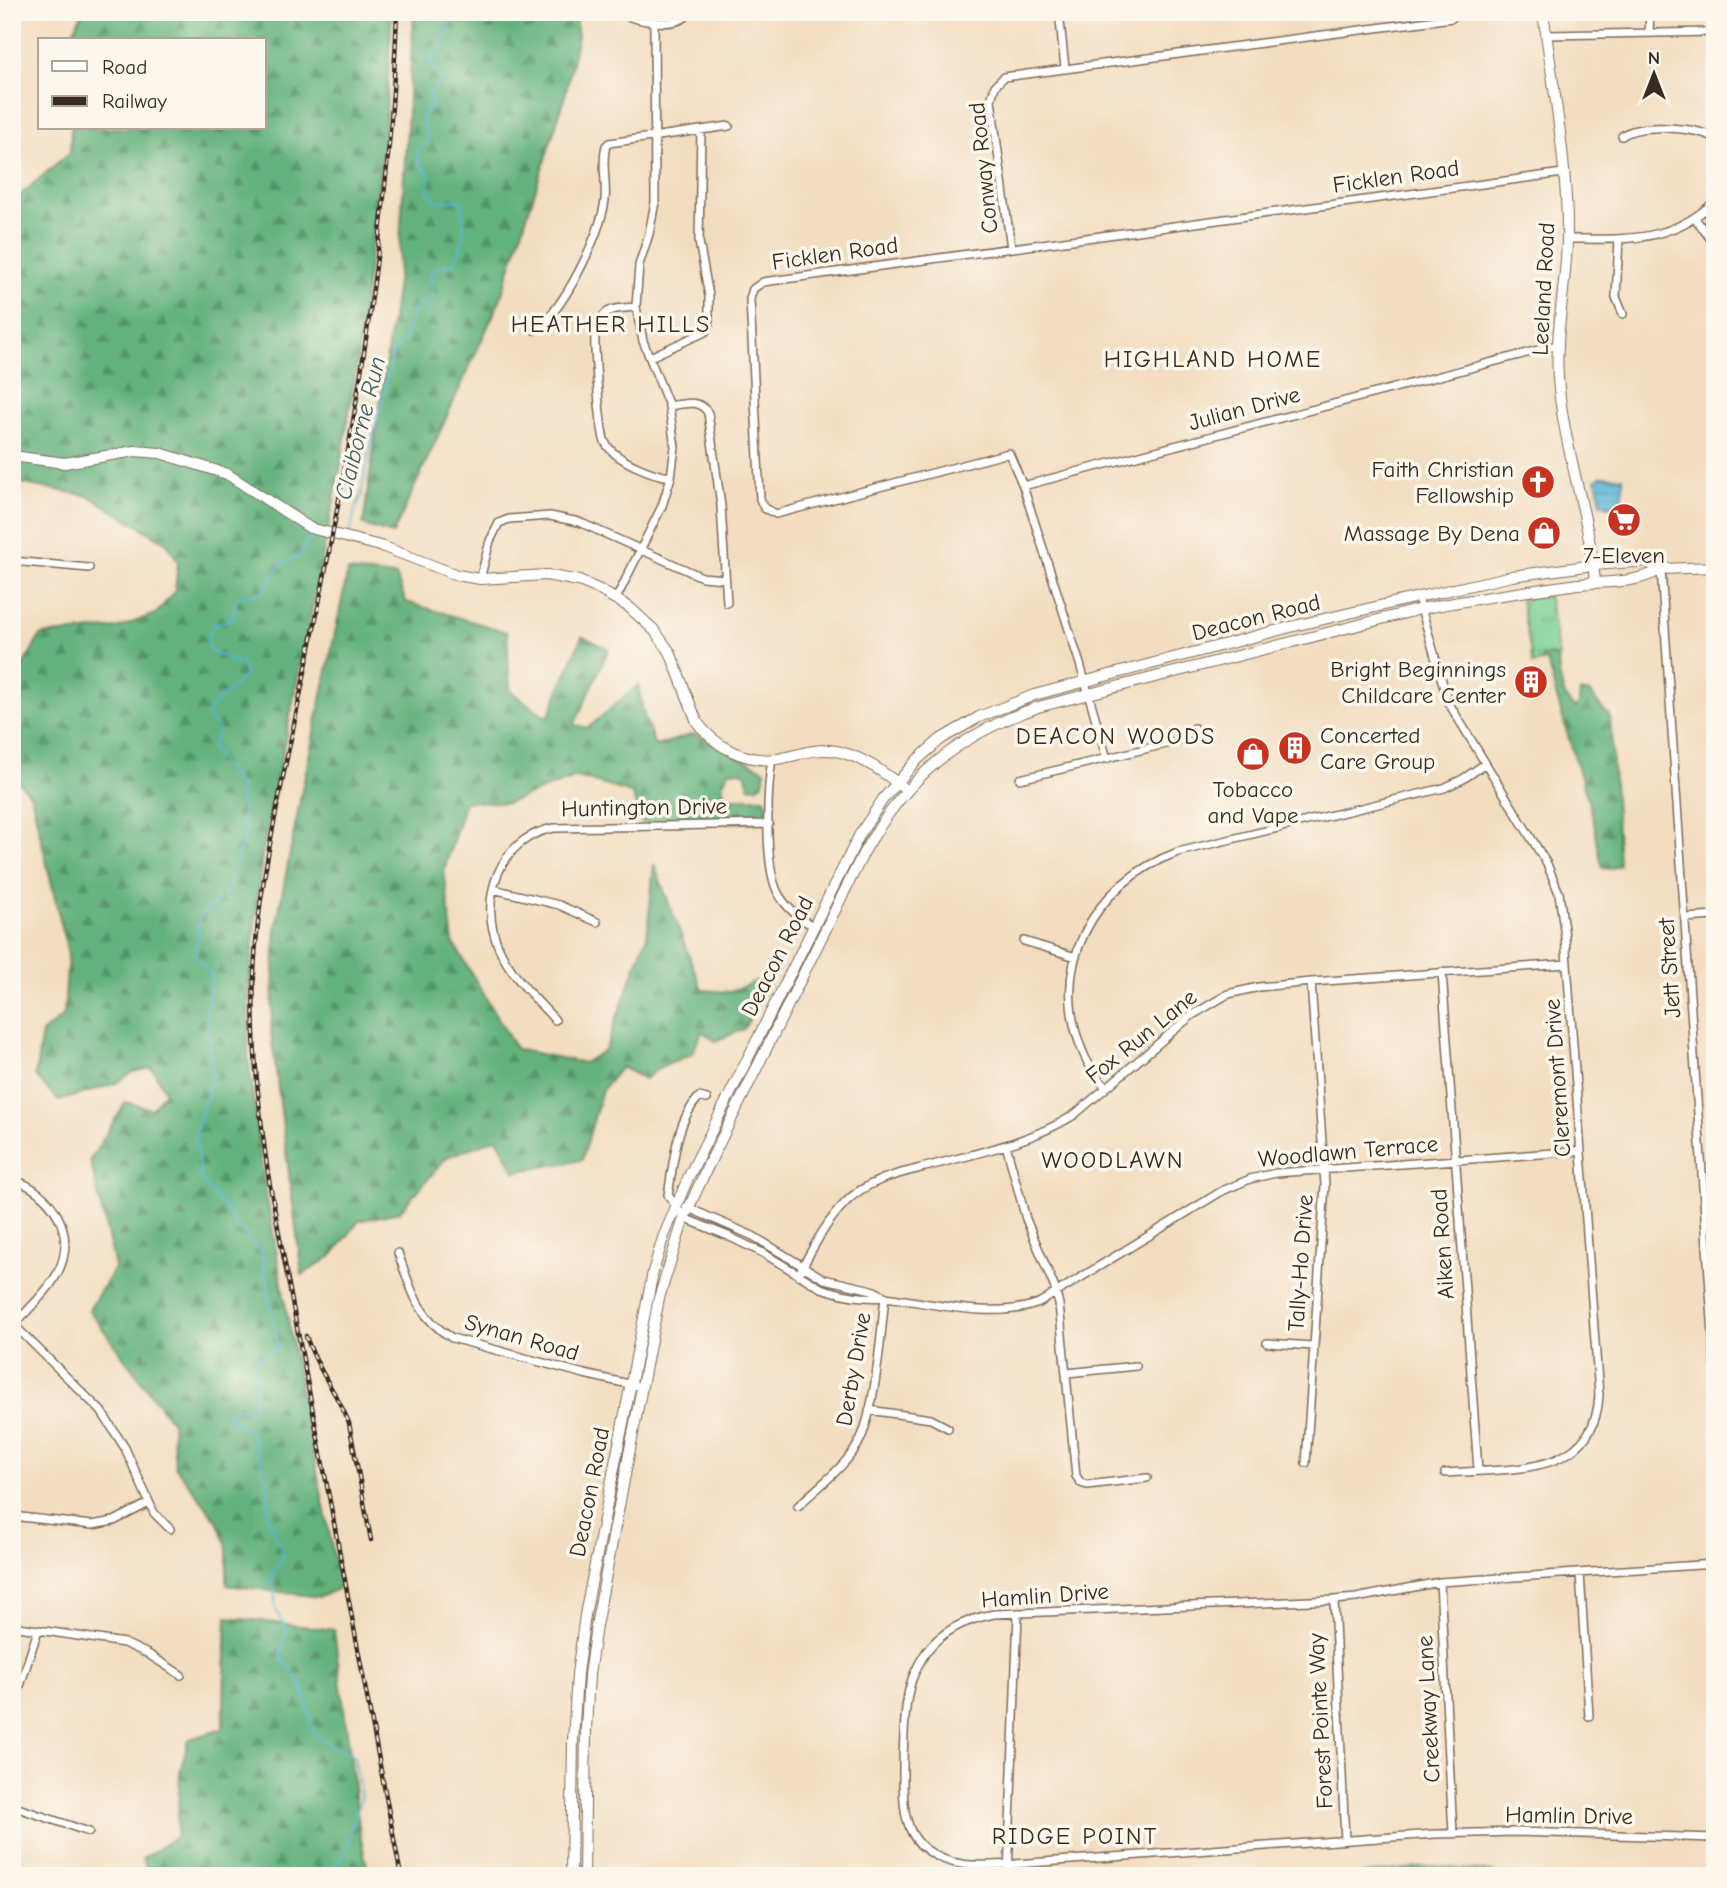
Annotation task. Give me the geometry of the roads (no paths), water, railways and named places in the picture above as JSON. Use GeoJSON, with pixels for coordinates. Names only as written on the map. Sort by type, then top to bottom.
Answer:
{"type":"FeatureCollection","features":[{"type":"Feature","properties":{"kind":"main road","name":"Leeland Road"},"geometry":{"type":"LineString","coordinates":[[1543,12],[1563,173],[1567,239],[1557,345],[1562,407],[1594,565]]}},
{"type":"Feature","properties":{"kind":"main road"},"geometry":{"type":"LineString","coordinates":[[12,456],[65,463],[135,452],[182,458],[228,474],[310,528],[384,547],[457,575],[480,579],[560,577],[579,581],[616,598],[643,620],[664,643],[692,713],[704,732],[723,747],[762,759],[803,752],[836,751],[875,767],[906,791]]}},
{"type":"Feature","properties":{"kind":"main road","name":"Deacon Road"},"geometry":{"type":"LineString","coordinates":[[571,1876],[573,1741],[577,1674],[585,1615],[653,1272],[675,1205],[860,834],[873,813],[917,760],[941,739],[970,722],[1034,695],[1281,630],[1512,576],[1646,561],[1661,569],[1715,567]]}},
{"type":"Feature","properties":{"kind":"main road"},"geometry":{"type":"LineString","coordinates":[[1594,565],[1595,582]]}},
{"type":"Feature","properties":{"kind":"main road","name":"Deacon Road"},"geometry":{"type":"LineString","coordinates":[[584,1876],[589,1675],[603,1586],[659,1298],[686,1213],[864,852],[906,791],[950,751],[985,727],[1038,707],[1421,609],[1471,599],[1649,577],[1661,569]]}},
{"type":"Feature","properties":{"kind":"street"},"geometry":{"type":"LineString","coordinates":[[617,12],[654,21],[676,22],[684,19],[690,12]]}},
{"type":"Feature","properties":{"kind":"street"},"geometry":{"type":"LineString","coordinates":[[1059,12],[1065,68]]}},
{"type":"Feature","properties":{"kind":"street"},"geometry":{"type":"LineString","coordinates":[[1650,12],[1650,33]]}},
{"type":"Feature","properties":{"kind":"street","name":"Conway Road"},"geometry":{"type":"LineString","coordinates":[[1011,248],[992,93],[999,81],[1010,75],[1452,18]]}},
{"type":"Feature","properties":{"kind":"street"},"geometry":{"type":"LineString","coordinates":[[616,598],[662,506],[671,477],[674,437],[669,406],[639,327],[636,307],[639,265],[655,202],[654,21]]}},
{"type":"Feature","properties":{"kind":"street"},"geometry":{"type":"LineString","coordinates":[[1546,36],[1715,32]]}},
{"type":"Feature","properties":{"kind":"street"},"geometry":{"type":"LineString","coordinates":[[534,330],[550,317],[584,262],[599,228],[605,200],[606,146],[729,126]]}},
{"type":"Feature","properties":{"kind":"street"},"geometry":{"type":"LineString","coordinates":[[1622,136],[1639,129],[1689,130],[1715,138]]}},
{"type":"Feature","properties":{"kind":"street"},"geometry":{"type":"LineString","coordinates":[[650,357],[705,332],[709,326],[709,296],[699,242],[701,130]]}},
{"type":"Feature","properties":{"kind":"street","name":"Ficklen Road"},"geometry":{"type":"LineString","coordinates":[[1107,759],[1023,486],[1009,453],[787,511],[767,512],[760,499],[750,299],[753,289],[763,282],[1563,173]]}},
{"type":"Feature","properties":{"kind":"street"},"geometry":{"type":"LineString","coordinates":[[1567,239],[1654,236],[1695,218],[1715,201]]}},
{"type":"Feature","properties":{"kind":"street"},"geometry":{"type":"LineString","coordinates":[[1695,218],[1715,245]]}},
{"type":"Feature","properties":{"kind":"street"},"geometry":{"type":"LineString","coordinates":[[1619,239],[1616,297],[1623,314]]}},
{"type":"Feature","properties":{"kind":"street"},"geometry":{"type":"LineString","coordinates":[[636,307],[613,309],[605,313],[595,334],[602,434],[613,451],[642,469],[671,477]]}},
{"type":"Feature","properties":{"kind":"street","name":"Julian Drive"},"geometry":{"type":"LineString","coordinates":[[1023,486],[1557,345]]}},
{"type":"Feature","properties":{"kind":"street"},"geometry":{"type":"LineString","coordinates":[[669,406],[695,403],[703,406],[708,413],[718,468],[727,603]]}},
{"type":"Feature","properties":{"kind":"street"},"geometry":{"type":"LineString","coordinates":[[480,579],[482,563],[495,527],[509,519],[550,516],[569,518],[702,577],[726,579]]}},
{"type":"Feature","properties":{"kind":"street"},"geometry":{"type":"LineString","coordinates":[[12,561],[89,568]]}},
{"type":"Feature","properties":{"kind":"street","name":"Jett Street"},"geometry":{"type":"LineString","coordinates":[[1661,569],[1711,1271],[1715,1364]]}},
{"type":"Feature","properties":{"kind":"street","name":"Cleremont Drive"},"geometry":{"type":"LineString","coordinates":[[1418,597],[1448,702],[1553,877],[1562,906],[1599,1395],[1595,1422],[1581,1444],[1565,1458],[1524,1467],[1445,1473]]}},
{"type":"Feature","properties":{"kind":"street"},"geometry":{"type":"LineString","coordinates":[[1020,779],[1174,742],[1194,728]]}},
{"type":"Feature","properties":{"kind":"street"},"geometry":{"type":"LineString","coordinates":[[772,759],[769,824],[771,867],[778,892],[791,911],[813,926]]}},
{"type":"Feature","properties":{"kind":"street"},"geometry":{"type":"LineString","coordinates":[[1106,1088],[1085,1057],[1074,1026],[1070,990],[1084,932],[1102,905],[1126,879],[1150,863],[1202,846],[1444,788],[1464,779],[1485,764]]}},
{"type":"Feature","properties":{"kind":"street","name":"Huntington Drive"},"geometry":{"type":"LineString","coordinates":[[555,1020],[514,974],[492,929],[493,889],[501,865],[510,851],[525,838],[544,830],[769,824]]}},
{"type":"Feature","properties":{"kind":"street"},"geometry":{"type":"LineString","coordinates":[[493,889],[559,905],[597,922]]}},
{"type":"Feature","properties":{"kind":"street"},"geometry":{"type":"LineString","coordinates":[[1685,918],[1715,916]]}},
{"type":"Feature","properties":{"kind":"street"},"geometry":{"type":"LineString","coordinates":[[1024,941],[1076,957]]}},
{"type":"Feature","properties":{"kind":"street","name":"Fox Run Lane"},"geometry":{"type":"LineString","coordinates":[[800,1271],[833,1217],[845,1202],[861,1190],[883,1179],[1006,1145],[1059,1124],[1074,1115],[1191,1016],[1215,1000],[1251,988],[1567,964]]}},
{"type":"Feature","properties":{"kind":"street","name":"Aiken Road"},"geometry":{"type":"LineString","coordinates":[[1442,972],[1478,1470]]}},
{"type":"Feature","properties":{"kind":"street","name":"Tally-Ho Drive"},"geometry":{"type":"LineString","coordinates":[[1306,1463],[1325,1169],[1311,982]]}},
{"type":"Feature","properties":{"kind":"street"},"geometry":{"type":"LineString","coordinates":[[686,1213],[675,1205],[668,1195],[682,1125],[699,1097],[707,1099]]}},
{"type":"Feature","properties":{"kind":"street"},"geometry":{"type":"LineString","coordinates":[[1006,1145],[1026,1219],[1057,1293],[1078,1480],[1085,1485],[1147,1478]]}},
{"type":"Feature","properties":{"kind":"street","name":"Woodlawn Terrace"},"geometry":{"type":"LineString","coordinates":[[686,1213],[800,1271],[821,1288],[836,1293],[1003,1311],[1027,1307],[1057,1293],[1236,1184],[1264,1175],[1581,1151]]}},
{"type":"Feature","properties":{"kind":"street"},"geometry":{"type":"LineString","coordinates":[[12,1179],[33,1188],[52,1204],[60,1221],[65,1243],[57,1274],[13,1324],[101,1411],[125,1448],[149,1503],[161,1522],[170,1529]]}},
{"type":"Feature","properties":{"kind":"street","name":"Synan Road"},"geometry":{"type":"LineString","coordinates":[[398,1253],[420,1308],[434,1325],[452,1338],[642,1387]]}},
{"type":"Feature","properties":{"kind":"street","name":"Derby Drive"},"geometry":{"type":"LineString","coordinates":[[798,1506],[855,1449],[863,1434],[869,1410],[885,1297]]}},
{"type":"Feature","properties":{"kind":"street"},"geometry":{"type":"LineString","coordinates":[[1266,1343],[1313,1346]]}},
{"type":"Feature","properties":{"kind":"street"},"geometry":{"type":"LineString","coordinates":[[1067,1373],[1136,1366]]}},
{"type":"Feature","properties":{"kind":"street"},"geometry":{"type":"LineString","coordinates":[[869,1410],[931,1419],[948,1428]]}},
{"type":"Feature","properties":{"kind":"street"},"geometry":{"type":"LineString","coordinates":[[12,1516],[92,1525],[114,1521],[149,1503]]}},
{"type":"Feature","properties":{"kind":"street","name":"Hamlin Drive"},"geometry":{"type":"LineString","coordinates":[[1715,1564],[1440,1582],[1377,1595],[1334,1600],[995,1614],[967,1620],[947,1632],[927,1650],[915,1672],[907,1702],[903,1793],[911,1830],[921,1845],[929,1852],[956,1864],[1009,1864],[1453,1834],[1517,1832],[1715,1838]]}},
{"type":"Feature","properties":{"kind":"street"},"geometry":{"type":"LineString","coordinates":[[1580,1573],[1589,1716]]}},
{"type":"Feature","properties":{"kind":"street","name":"Creekway Lane"},"geometry":{"type":"LineString","coordinates":[[1440,1582],[1453,1834]]}},
{"type":"Feature","properties":{"kind":"street","name":"Forest Pointe Way"},"geometry":{"type":"LineString","coordinates":[[1334,1600],[1345,1840]]}},
{"type":"Feature","properties":{"kind":"street"},"geometry":{"type":"LineString","coordinates":[[1008,1876],[1018,1613]]}},
{"type":"Feature","properties":{"kind":"street"},"geometry":{"type":"LineString","coordinates":[[12,1626],[124,1643],[148,1654],[181,1675]]}},
{"type":"Feature","properties":{"kind":"street"},"geometry":{"type":"LineString","coordinates":[[12,1711],[38,1630]]}},
{"type":"Feature","properties":{"kind":"street"},"geometry":{"type":"LineString","coordinates":[[12,1806],[89,1832]]}},
{"type":"Feature","properties":{"kind":"water"},"geometry":{"type":"Polygon","coordinates":[[[1601,476],[1623,477],[1623,500],[1620,506],[1610,507],[1601,503],[1596,480],[1601,476]]]}},
{"type":"Feature","properties":{"kind":"waterway","name":"Claiborne Run"},"geometry":{"type":"LineString","coordinates":[[350,532],[361,497],[393,352],[405,340],[416,305],[427,304],[432,296],[431,274],[439,266],[452,266],[462,242],[464,226],[461,200],[437,202],[428,191],[429,175],[418,162],[418,148],[428,142],[422,120],[424,111],[434,108],[428,96],[442,80],[430,63],[450,28],[451,12]]}},
{"type":"Feature","properties":{"kind":"waterway","name":"Claiborne Run"},"geometry":{"type":"LineString","coordinates":[[316,537],[306,543],[300,555],[281,564],[261,594],[238,598],[231,619],[213,625],[207,639],[210,651],[243,665],[245,675],[214,705],[207,716],[219,728],[211,748],[240,787],[245,834],[225,896],[200,915],[195,953],[212,978],[206,1017],[213,1074],[195,1137],[201,1180],[236,1226],[262,1252],[278,1348],[254,1361],[257,1383],[253,1409],[230,1408],[227,1415],[251,1433],[268,1484],[268,1517],[284,1556],[272,1575],[276,1610],[287,1630],[280,1655],[303,1688],[315,1735],[354,1757],[361,1798],[344,1855],[328,1876]]}},
{"type":"Feature","properties":{"kind":"railway"},"geometry":{"type":"LineString","coordinates":[[397,12],[383,210],[366,341],[327,564],[266,867],[258,920],[253,999],[257,1077],[269,1180],[401,1876]]}},
{"type":"Feature","properties":{"kind":"railway"},"geometry":{"type":"LineString","coordinates":[[306,1336],[315,1359],[349,1423],[371,1540]]}},
{"type":"Feature","properties":{"kind":"place","name":"Faith Christian Fellowship"},"geometry":{"type":"Point","coordinates":[1538,482]}},
{"type":"Feature","properties":{"kind":"place","name":"7-Eleven"},"geometry":{"type":"Point","coordinates":[1624,520]}},
{"type":"Feature","properties":{"kind":"place","name":"Massage By Dena"},"geometry":{"type":"Point","coordinates":[1544,533]}},
{"type":"Feature","properties":{"kind":"place","name":"Bright Beginnings Childcare Center"},"geometry":{"type":"Point","coordinates":[1531,682]}},
{"type":"Feature","properties":{"kind":"place","name":"Concerted Care Group"},"geometry":{"type":"Point","coordinates":[1295,748]}},
{"type":"Feature","properties":{"kind":"place","name":"Tobacco and Vape"},"geometry":{"type":"Point","coordinates":[1253,754]}},
{"type":"Feature","properties":{"kind":"district","name":"HEATHER HILLS"},"geometry":{"type":"Point","coordinates":[611,324]}},
{"type":"Feature","properties":{"kind":"district","name":"HIGHLAND HOME"},"geometry":{"type":"Point","coordinates":[1213,359]}},
{"type":"Feature","properties":{"kind":"district","name":"DEACON WOODS"},"geometry":{"type":"Point","coordinates":[1116,736]}},
{"type":"Feature","properties":{"kind":"district","name":"WOODLAWN"},"geometry":{"type":"Point","coordinates":[1113,1160]}},
{"type":"Feature","properties":{"kind":"district","name":"RIDGE POINT"},"geometry":{"type":"Point","coordinates":[1075,1836]}}]}
